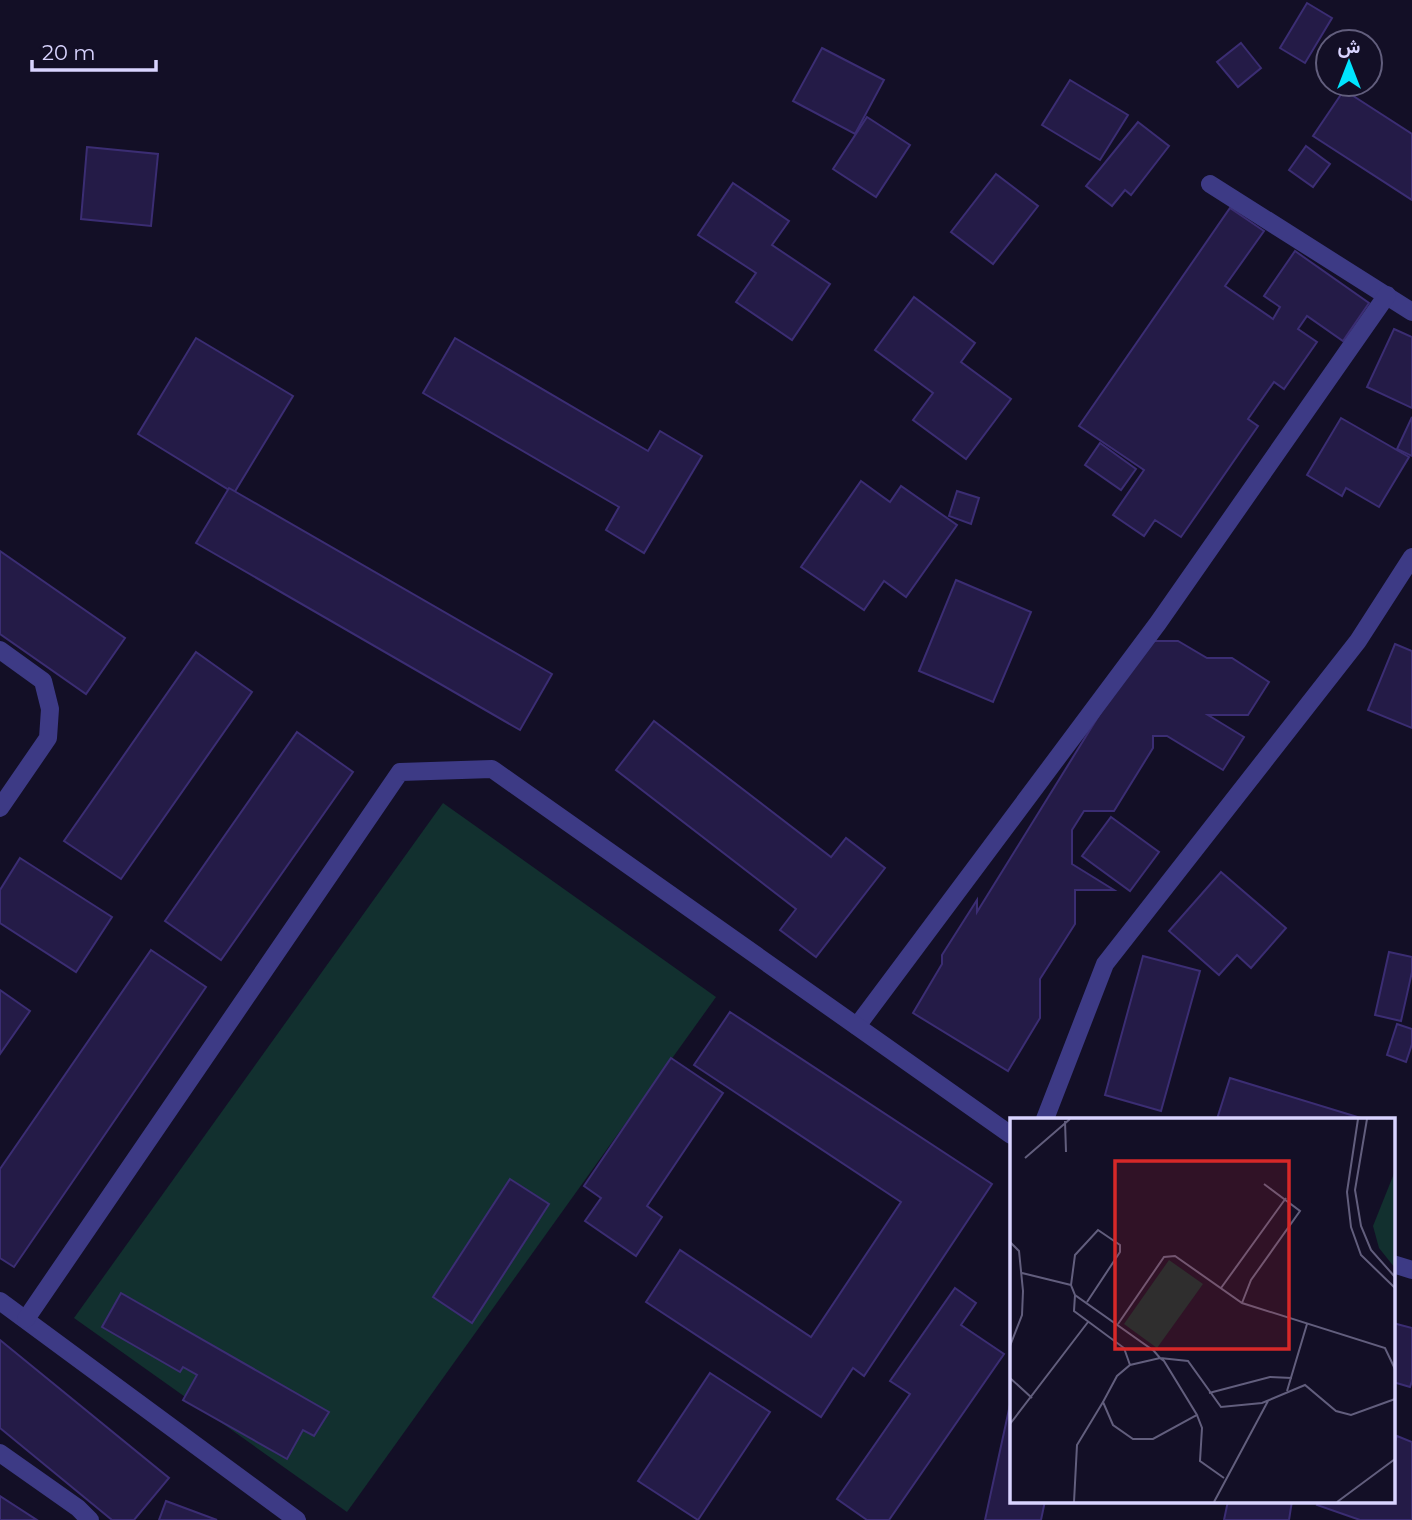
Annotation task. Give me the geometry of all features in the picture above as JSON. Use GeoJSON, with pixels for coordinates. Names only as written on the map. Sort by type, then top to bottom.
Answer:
{"type":"FeatureCollection","features":[{"type":"Feature","properties":{"kind":"street"},"geometry":{"type":"LineString","coordinates":[[1210,184],[1412,312]]}},
{"type":"Feature","properties":{"kind":"street"},"geometry":{"type":"LineString","coordinates":[[857,1026],[1158,623],[1387,295]]}},
{"type":"Feature","properties":{"kind":"street"},"geometry":{"type":"LineString","coordinates":[[1045,1118],[1105,964],[1358,640],[1412,556]]}},
{"type":"Feature","properties":{"kind":"street"},"geometry":{"type":"LineString","coordinates":[[0,650],[43,681],[50,709],[47,738],[0,808]]}},
{"type":"Feature","properties":{"kind":"street"},"geometry":{"type":"LineString","coordinates":[[26,1319],[400,772],[492,769],[1010,1134]]}},
{"type":"Feature","properties":{"kind":"street"},"geometry":{"type":"LineString","coordinates":[[1394,1264],[1412,1270]]}},
{"type":"Feature","properties":{"kind":"street"},"geometry":{"type":"LineString","coordinates":[[0,1301],[297,1520]]}},
{"type":"Feature","properties":{"kind":"street"},"geometry":{"type":"LineString","coordinates":[[0,1452],[78,1508],[90,1520]]}},
{"type":"Feature","properties":{"kind":"green space"},"geometry":{"type":"Polygon","coordinates":[[[443,803],[716,997],[347,1512],[74,1318],[443,803]]]}},
{"type":"Feature","properties":{"kind":"building"},"geometry":{"type":"Polygon","coordinates":[[[1307,3],[1332,18],[1326,28],[1314,28],[1314,48],[1305,63],[1280,48],[1307,3]]]}},
{"type":"Feature","properties":{"kind":"building"},"geometry":{"type":"Polygon","coordinates":[[[1241,43],[1261,68],[1238,87],[1217,62],[1241,43]]]}},
{"type":"Feature","properties":{"kind":"building"},"geometry":{"type":"Polygon","coordinates":[[[822,48],[884,80],[855,134],[793,101],[822,48]]]}},
{"type":"Feature","properties":{"kind":"building"},"geometry":{"type":"Polygon","coordinates":[[[1070,80],[1128,115],[1100,160],[1042,125],[1070,80]]]}},
{"type":"Feature","properties":{"kind":"building"},"geometry":{"type":"Polygon","coordinates":[[[1339,98],[1356,98],[1412,134],[1412,200],[1313,136],[1339,98]]]}},
{"type":"Feature","properties":{"kind":"building"},"geometry":{"type":"Polygon","coordinates":[[[867,117],[910,145],[876,197],[833,169],[867,117]]]}},
{"type":"Feature","properties":{"kind":"building"},"geometry":{"type":"Polygon","coordinates":[[[1138,122],[1169,146],[1131,195],[1125,190],[1112,206],[1086,186],[1138,122]]]}},
{"type":"Feature","properties":{"kind":"building"},"geometry":{"type":"Polygon","coordinates":[[[1306,146],[1330,164],[1313,187],[1289,170],[1306,146]]]}},
{"type":"Feature","properties":{"kind":"building"},"geometry":{"type":"Polygon","coordinates":[[[87,147],[158,154],[151,226],[81,219],[87,147]]]}},
{"type":"Feature","properties":{"kind":"building"},"geometry":{"type":"Polygon","coordinates":[[[996,174],[1038,206],[993,264],[951,232],[996,174]]]}},
{"type":"Feature","properties":{"kind":"building"},"geometry":{"type":"Polygon","coordinates":[[[733,183],[789,221],[772,245],[830,284],[792,340],[736,302],[756,273],[698,235],[733,183]]]}},
{"type":"Feature","properties":{"kind":"building"},"geometry":{"type":"Polygon","coordinates":[[[1230,208],[1264,231],[1225,286],[1273,319],[1280,307],[1264,296],[1295,251],[1369,303],[1343,341],[1307,316],[1298,329],[1317,342],[1284,389],[1274,382],[1248,419],[1258,426],[1181,537],[1155,520],[1144,536],[1113,515],[1144,470],[1079,426],[1230,208]]]}},
{"type":"Feature","properties":{"kind":"building"},"geometry":{"type":"Polygon","coordinates":[[[914,297],[975,343],[961,362],[1011,399],[966,459],[913,420],[933,393],[875,350],[914,297]]]}},
{"type":"Feature","properties":{"kind":"building"},"geometry":{"type":"Polygon","coordinates":[[[1394,329],[1412,337],[1412,408],[1367,387],[1394,329]]]}},
{"type":"Feature","properties":{"kind":"building"},"geometry":{"type":"Polygon","coordinates":[[[196,338],[293,396],[234,493],[138,434],[196,338]]]}},
{"type":"Feature","properties":{"kind":"building"},"geometry":{"type":"Polygon","coordinates":[[[455,338],[648,451],[660,431],[702,456],[644,553],[606,530],[619,507],[423,393],[455,338]]]}},
{"type":"Feature","properties":{"kind":"building"},"geometry":{"type":"Polygon","coordinates":[[[1412,417],[1412,456],[1397,449],[1412,417]]]}},
{"type":"Feature","properties":{"kind":"building"},"geometry":{"type":"Polygon","coordinates":[[[1341,418],[1409,457],[1379,507],[1346,488],[1342,496],[1307,475],[1341,418]]]}},
{"type":"Feature","properties":{"kind":"building"},"geometry":{"type":"Polygon","coordinates":[[[1100,443],[1136,469],[1121,490],[1085,465],[1100,443]]]}},
{"type":"Feature","properties":{"kind":"building"},"geometry":{"type":"Polygon","coordinates":[[[861,481],[890,502],[901,486],[957,525],[906,597],[884,581],[864,610],[801,567],[861,481]]]}},
{"type":"Feature","properties":{"kind":"building"},"geometry":{"type":"Polygon","coordinates":[[[229,488],[552,674],[520,730],[196,543],[229,488]]]}},
{"type":"Feature","properties":{"kind":"building"},"geometry":{"type":"Polygon","coordinates":[[[957,491],[979,498],[971,524],[949,516],[957,491]]]}},
{"type":"Feature","properties":{"kind":"building"},"geometry":{"type":"Polygon","coordinates":[[[0,551],[125,638],[86,694],[0,634],[0,551]]]}},
{"type":"Feature","properties":{"kind":"building"},"geometry":{"type":"Polygon","coordinates":[[[956,580],[1031,612],[993,702],[919,671],[956,580]]]}},
{"type":"Feature","properties":{"kind":"building"},"geometry":{"type":"Polygon","coordinates":[[[1145,641],[1178,641],[1207,658],[1232,658],[1269,682],[1248,715],[1208,715],[1244,737],[1223,770],[1167,736],[1153,736],[1153,748],[1114,811],[1084,811],[1072,830],[1072,864],[1114,890],[1075,890],[1075,924],[1040,979],[1040,1018],[1008,1071],[913,1013],[942,964],[942,955],[977,900],[977,912],[1145,641]]]}},
{"type":"Feature","properties":{"kind":"building"},"geometry":{"type":"Polygon","coordinates":[[[1395,644],[1412,651],[1412,728],[1368,710],[1395,644]]]}},
{"type":"Feature","properties":{"kind":"building"},"geometry":{"type":"Polygon","coordinates":[[[196,652],[252,692],[121,879],[64,841],[196,652]]]}},
{"type":"Feature","properties":{"kind":"building"},"geometry":{"type":"Polygon","coordinates":[[[654,721],[831,857],[846,838],[885,868],[816,957],[780,930],[796,909],[616,770],[654,721]]]}},
{"type":"Feature","properties":{"kind":"building"},"geometry":{"type":"Polygon","coordinates":[[[297,732],[353,772],[221,960],[165,921],[297,732]]]}},
{"type":"Feature","properties":{"kind":"building"},"geometry":{"type":"Polygon","coordinates":[[[1111,817],[1159,852],[1130,891],[1082,856],[1111,817]]]}},
{"type":"Feature","properties":{"kind":"building"},"geometry":{"type":"Polygon","coordinates":[[[20,858],[112,917],[76,972],[0,923],[0,890],[20,858]]]}},
{"type":"Feature","properties":{"kind":"building"},"geometry":{"type":"Polygon","coordinates":[[[1221,872],[1286,928],[1251,968],[1237,955],[1219,975],[1169,931],[1221,872]]]}},
{"type":"Feature","properties":{"kind":"building"},"geometry":{"type":"Polygon","coordinates":[[[151,950],[206,987],[14,1267],[0,1258],[0,1169],[151,950]]]}},
{"type":"Feature","properties":{"kind":"building"},"geometry":{"type":"Polygon","coordinates":[[[1389,952],[1412,957],[1412,972],[1401,1021],[1375,1015],[1389,952]]]}},
{"type":"Feature","properties":{"kind":"building"},"geometry":{"type":"Polygon","coordinates":[[[1143,956],[1200,971],[1161,1111],[1105,1095],[1143,956]]]}},
{"type":"Feature","properties":{"kind":"building"},"geometry":{"type":"Polygon","coordinates":[[[0,990],[30,1011],[0,1054],[0,990]]]}},
{"type":"Feature","properties":{"kind":"building"},"geometry":{"type":"Polygon","coordinates":[[[730,1012],[992,1184],[864,1376],[853,1368],[821,1417],[646,1302],[680,1250],[811,1337],[901,1202],[694,1065],[730,1012]]]}},
{"type":"Feature","properties":{"kind":"building"},"geometry":{"type":"Polygon","coordinates":[[[1397,1024],[1412,1029],[1412,1044],[1406,1062],[1387,1055],[1397,1024]]]}},
{"type":"Feature","properties":{"kind":"building"},"geometry":{"type":"Polygon","coordinates":[[[671,1058],[723,1093],[647,1206],[662,1217],[636,1256],[585,1221],[601,1198],[584,1186],[671,1058]]]}},
{"type":"Feature","properties":{"kind":"building"},"geometry":{"type":"Polygon","coordinates":[[[1230,1078],[1361,1118],[1217,1118],[1230,1078]]]}},
{"type":"Feature","properties":{"kind":"building"},"geometry":{"type":"Polygon","coordinates":[[[510,1179],[549,1204],[472,1323],[433,1297],[510,1179]]]}},
{"type":"Feature","properties":{"kind":"building"},"geometry":{"type":"Polygon","coordinates":[[[955,1288],[976,1303],[961,1325],[1004,1354],[889,1520],[867,1520],[837,1499],[910,1394],[890,1381],[955,1288]]]}},
{"type":"Feature","properties":{"kind":"building"},"geometry":{"type":"Polygon","coordinates":[[[121,1293],[329,1412],[314,1436],[303,1430],[287,1459],[183,1400],[197,1375],[183,1367],[180,1372],[102,1327],[121,1293]]]}},
{"type":"Feature","properties":{"kind":"building"},"geometry":{"type":"Polygon","coordinates":[[[1394,1323],[1412,1328],[1410,1387],[1394,1382],[1394,1323]]]}},
{"type":"Feature","properties":{"kind":"building"},"geometry":{"type":"Polygon","coordinates":[[[0,1340],[169,1478],[134,1520],[112,1520],[0,1428],[0,1340]]]}},
{"type":"Feature","properties":{"kind":"building"},"geometry":{"type":"Polygon","coordinates":[[[710,1373],[770,1412],[698,1520],[638,1481],[710,1373]]]}},
{"type":"Feature","properties":{"kind":"building"},"geometry":{"type":"Polygon","coordinates":[[[1010,1405],[1010,1502],[1045,1502],[1041,1520],[985,1520],[1010,1405]]]}},
{"type":"Feature","properties":{"kind":"building"},"geometry":{"type":"Polygon","coordinates":[[[1397,1436],[1412,1442],[1412,1520],[1360,1520],[1317,1505],[1318,1502],[1394,1502],[1394,1444],[1397,1436]]]}},
{"type":"Feature","properties":{"kind":"building"},"geometry":{"type":"Polygon","coordinates":[[[0,1496],[37,1520],[0,1520],[0,1496]]]}},
{"type":"Feature","properties":{"kind":"building"},"geometry":{"type":"Polygon","coordinates":[[[166,1501],[217,1520],[159,1520],[166,1501]]]}},
{"type":"Feature","properties":{"kind":"building"},"geometry":{"type":"Polygon","coordinates":[[[1228,1502],[1292,1502],[1289,1520],[1224,1520],[1228,1502]]]}}]}
